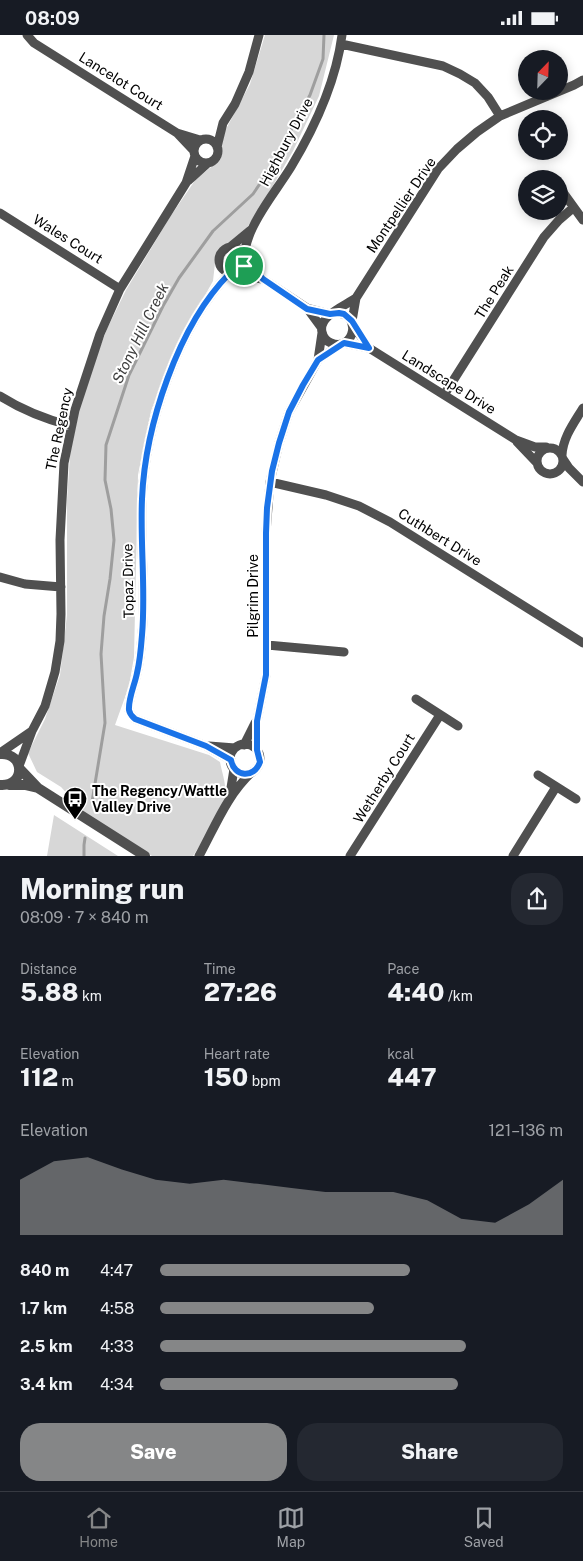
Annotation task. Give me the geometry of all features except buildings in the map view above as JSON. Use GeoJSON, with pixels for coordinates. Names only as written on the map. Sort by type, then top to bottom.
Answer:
{"type":"FeatureCollection","features":[{"type":"Feature","properties":{"kind":"street","name":"Lancelot Court"},"geometry":{"type":"LineString","coordinates":[[27,35],[34,43],[177,133],[202,140]]}},
{"type":"Feature","properties":{"kind":"street"},"geometry":{"type":"LineString","coordinates":[[223,123],[195,145],[195,154],[201,162],[208,163],[215,158],[223,123],[235,104],[249,73],[258,35]]}},
{"type":"Feature","properties":{"kind":"street"},"geometry":{"type":"LineString","coordinates":[[341,39],[443,66],[460,73],[475,83],[488,97],[500,116]]}},
{"type":"Feature","properties":{"kind":"street","name":"Highbury Drive"},"geometry":{"type":"LineString","coordinates":[[252,229],[291,167],[309,134],[333,77],[341,39]]}},
{"type":"Feature","properties":{"kind":"street","name":"Montpellier Drive"},"geometry":{"type":"LineString","coordinates":[[352,323],[356,298],[438,169],[477,132],[500,116],[583,80]]}},
{"type":"Feature","properties":{"kind":"street","name":"Lancelot Court"},"geometry":{"type":"LineString","coordinates":[[177,133],[195,154]]}},
{"type":"Feature","properties":{"kind":"street"},"geometry":{"type":"LineString","coordinates":[[202,140],[212,141],[217,147]]}},
{"type":"Feature","properties":{"kind":"street","name":"The Regency"},"geometry":{"type":"LineString","coordinates":[[19,767],[32,731],[45,707],[55,672],[60,632],[61,499],[64,463],[71,426],[85,376],[100,333],[120,289],[186,183],[195,154]]}},
{"type":"Feature","properties":{"kind":"street","name":"The Regency"},"geometry":{"type":"LineString","coordinates":[[186,183],[208,163]]}},
{"type":"Feature","properties":{"kind":"street"},"geometry":{"type":"LineString","coordinates":[[568,200],[583,220]]}},
{"type":"Feature","properties":{"kind":"street","name":"The Peak"},"geometry":{"type":"LineString","coordinates":[[444,395],[544,237],[573,208]]}},
{"type":"Feature","properties":{"kind":"street","name":"Wales Court"},"geometry":{"type":"LineString","coordinates":[[0,213],[120,289]]}},
{"type":"Feature","properties":{"kind":"street"},"geometry":{"type":"LineString","coordinates":[[252,229],[222,253],[220,264],[224,270],[232,273],[263,279]]}},
{"type":"Feature","properties":{"kind":"street"},"geometry":{"type":"LineString","coordinates":[[232,273],[244,266],[244,256],[252,229]]}},
{"type":"Feature","properties":{"kind":"street"},"geometry":{"type":"LineString","coordinates":[[229,248],[237,249],[263,279],[307,309],[324,337],[331,343],[342,344],[350,338],[353,329],[352,323],[344,314],[307,309]]}},
{"type":"Feature","properties":{"kind":"street","name":"Topaz Drive"},"geometry":{"type":"LineString","coordinates":[[220,264],[215,287],[186,337],[169,375],[157,411],[148,451],[142,497],[142,634],[138,672],[129,707],[131,716],[206,746],[232,765]]}},
{"type":"Feature","properties":{"kind":"street","name":"Topaz Drive"},"geometry":{"type":"LineString","coordinates":[[215,287],[232,273]]}},
{"type":"Feature","properties":{"kind":"street","name":"Montpellier Drive"},"geometry":{"type":"LineString","coordinates":[[332,313],[356,298]]}},
{"type":"Feature","properties":{"kind":"street"},"geometry":{"type":"LineString","coordinates":[[321,330],[322,322],[332,313]]}},
{"type":"Feature","properties":{"kind":"street","name":"Landscape Drive"},"geometry":{"type":"LineString","coordinates":[[352,323],[369,348]]}},
{"type":"Feature","properties":{"kind":"street","name":"Pilgrim Drive"},"geometry":{"type":"LineString","coordinates":[[257,750],[257,721],[266,675],[266,533],[270,482],[279,443],[289,412],[318,360],[321,330]]}},
{"type":"Feature","properties":{"kind":"street","name":"Landscape Drive"},"geometry":{"type":"LineString","coordinates":[[342,344],[369,348],[516,440],[535,447],[549,447]]}},
{"type":"Feature","properties":{"kind":"street","name":"Pilgrim Drive"},"geometry":{"type":"LineString","coordinates":[[318,360],[342,344]]}},
{"type":"Feature","properties":{"kind":"street"},"geometry":{"type":"LineString","coordinates":[[0,396],[18,408],[51,421],[71,426]]}},
{"type":"Feature","properties":{"kind":"street"},"geometry":{"type":"LineString","coordinates":[[582,481],[564,475],[549,474],[541,471],[537,463],[538,455],[568,431],[583,408]]}},
{"type":"Feature","properties":{"kind":"street"},"geometry":{"type":"LineString","coordinates":[[554,473],[562,466],[568,431]]}},
{"type":"Feature","properties":{"kind":"street","name":"Landscape Drive"},"geometry":{"type":"LineString","coordinates":[[516,440],[537,463]]}},
{"type":"Feature","properties":{"kind":"street"},"geometry":{"type":"LineString","coordinates":[[549,447],[560,451],[569,468],[582,481]]}},
{"type":"Feature","properties":{"kind":"street","name":"Cuthbert Drive"},"geometry":{"type":"LineString","coordinates":[[270,482],[326,495],[359,506],[390,522],[583,643]]}},
{"type":"Feature","properties":{"kind":"street"},"geometry":{"type":"LineString","coordinates":[[0,577],[25,584],[61,587]]}},
{"type":"Feature","properties":{"kind":"street"},"geometry":{"type":"LineString","coordinates":[[267,645],[344,652]]}},
{"type":"Feature","properties":{"kind":"street"},"geometry":{"type":"LineString","coordinates":[[416,699],[458,726]]}},
{"type":"Feature","properties":{"kind":"street","name":"Wetherby Court"},"geometry":{"type":"LineString","coordinates":[[350,856],[440,715]]}},
{"type":"Feature","properties":{"kind":"street","name":"Pilgrim Drive"},"geometry":{"type":"LineString","coordinates":[[240,747],[257,721]]}},
{"type":"Feature","properties":{"kind":"street","name":"The Regency"},"geometry":{"type":"LineString","coordinates":[[0,753],[32,731]]}},
{"type":"Feature","properties":{"kind":"street"},"geometry":{"type":"LineString","coordinates":[[199,856],[229,799],[241,783],[258,767],[260,762],[257,750],[248,745],[240,747],[233,752],[229,799]]}},
{"type":"Feature","properties":{"kind":"street","name":"Topaz Drive"},"geometry":{"type":"LineString","coordinates":[[206,746],[240,747]]}},
{"type":"Feature","properties":{"kind":"street"},"geometry":{"type":"LineString","coordinates":[[0,753],[14,757],[19,767],[38,788],[145,856]]}},
{"type":"Feature","properties":{"kind":"street"},"geometry":{"type":"LineString","coordinates":[[232,765],[243,774],[252,773]]}},
{"type":"Feature","properties":{"kind":"street"},"geometry":{"type":"LineString","coordinates":[[4,786],[17,778],[19,767]]}},
{"type":"Feature","properties":{"kind":"street"},"geometry":{"type":"LineString","coordinates":[[538,775],[576,799]]}},
{"type":"Feature","properties":{"kind":"street"},"geometry":{"type":"LineString","coordinates":[[4,786],[38,788]]}},
{"type":"Feature","properties":{"kind":"street"},"geometry":{"type":"LineString","coordinates":[[513,856],[556,787]]}},
{"type":"Feature","properties":{"kind":"shaded area"},"geometry":{"type":"Polygon","coordinates":[[[265,35],[334,35],[319,96],[293,151],[244,232],[216,254],[213,281],[176,347],[151,411],[138,475],[134,657],[129,686],[115,725],[209,755],[220,762],[225,784],[225,797],[216,819],[193,856],[152,856],[87,815],[61,787],[37,772],[28,753],[45,719],[60,675],[67,615],[67,500],[70,454],[79,410],[90,373],[107,329],[126,290],[170,217],[196,179],[220,160],[225,131],[250,84],[265,35]]]}},
{"type":"Feature","properties":{"kind":"shaded area"},"geometry":{"type":"Polygon","coordinates":[[[54,815],[118,856],[47,856],[54,815]]]}},
{"type":"Feature","properties":{"kind":"waterway","name":"Stony Hill Creek"},"geometry":{"type":"LineString","coordinates":[[92,802],[105,723],[101,654],[114,540],[111,509],[105,480],[106,445],[129,375],[179,278],[213,231],[253,194],[268,172],[310,95],[323,59],[324,35]]}},
{"type":"Feature","properties":{"kind":"waterway","name":"Stony Hill Creek"},"geometry":{"type":"LineString","coordinates":[[84,856],[85,838]]}},
{"type":"Feature","properties":{"kind":"place","name":"The Regency/Wattle Valley Drive"},"geometry":{"type":"Point","coordinates":[75,820]}},
{"type":"Feature","properties":{"kind":"route"},"geometry":{"type":"LineString","coordinates":[[244,258],[263,279],[307,309],[330,314],[344,314],[352,321],[369,348],[344,343],[318,360],[289,412],[279,443],[272,471],[267,508],[266,675],[257,721],[257,750],[260,762],[256,770],[248,774],[238,772],[232,767],[231,760],[206,746],[135,719],[129,713],[138,672],[142,634],[142,497],[148,451],[157,411],[169,375],[199,312],[215,287],[230,273],[238,271],[244,266],[244,258]]}}]}
